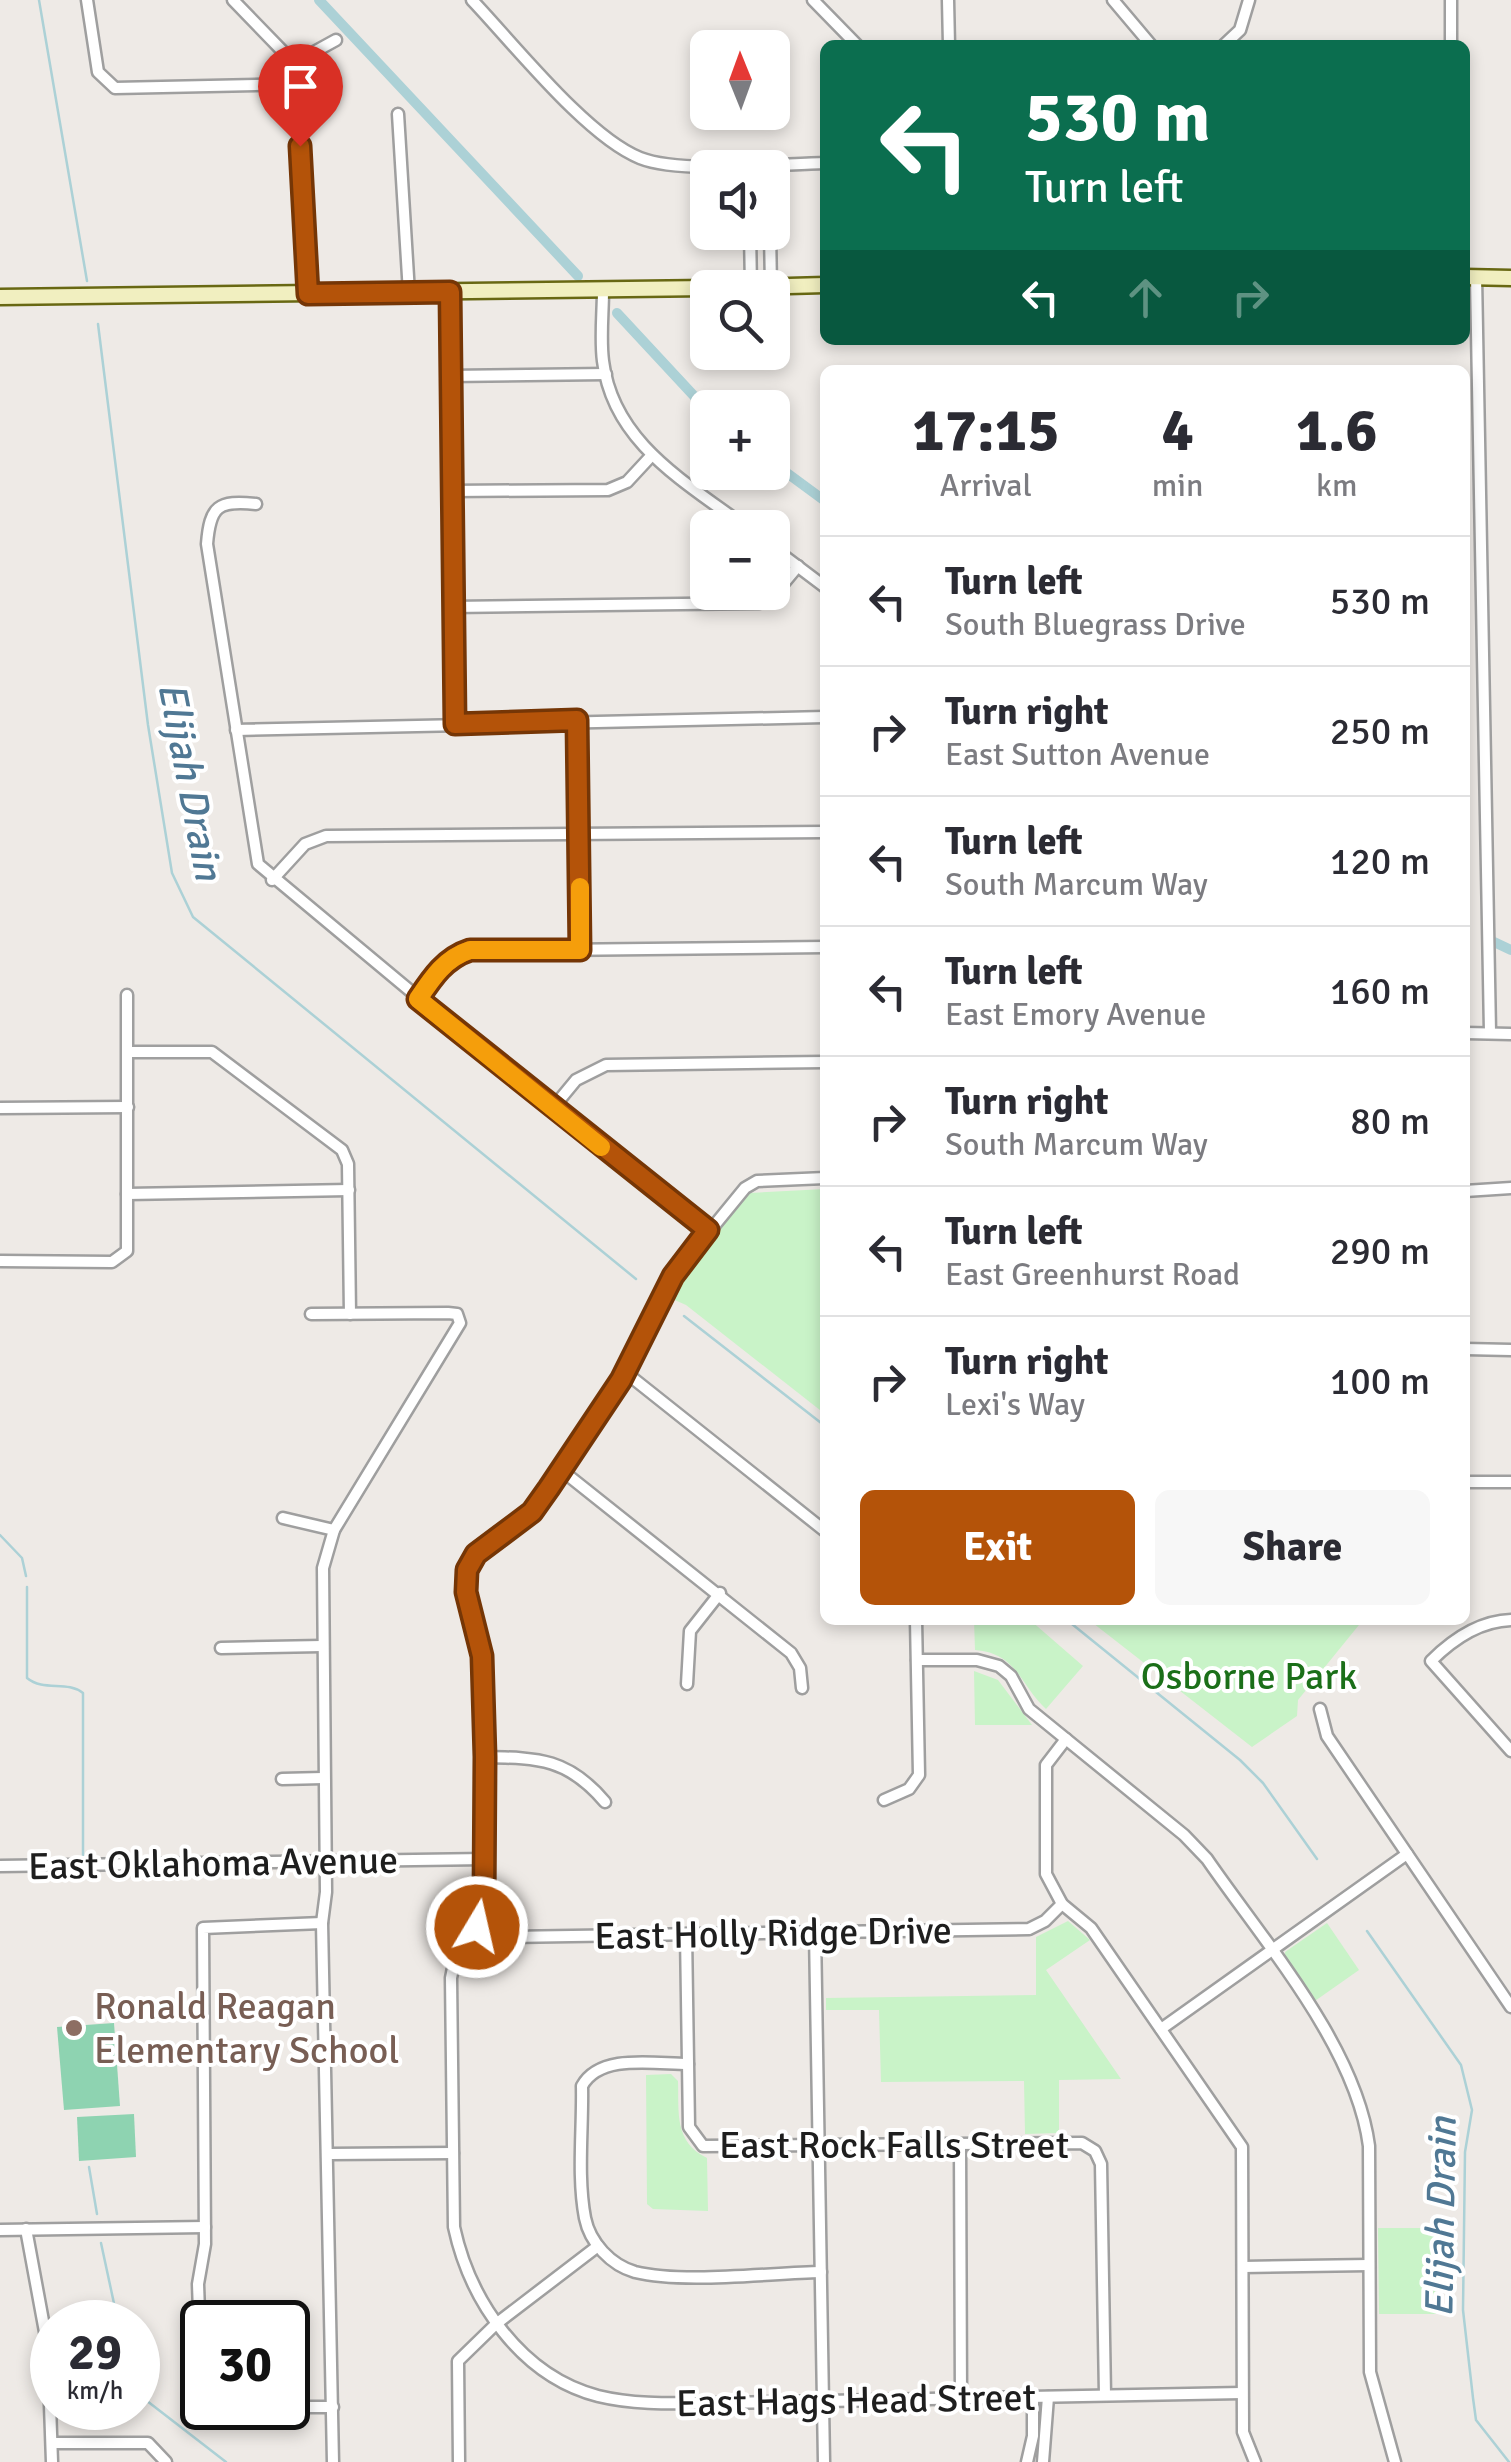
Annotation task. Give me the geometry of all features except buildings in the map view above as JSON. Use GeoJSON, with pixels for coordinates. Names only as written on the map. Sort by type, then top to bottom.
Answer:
{"type":"FeatureCollection","features":[{"type":"Feature","properties":{"kind":"main road"},"geometry":{"type":"LineString","coordinates":[[1470,277],[1511,278]]}},
{"type":"Feature","properties":{"kind":"main road"},"geometry":{"type":"LineString","coordinates":[[790,286],[820,286]]}},
{"type":"Feature","properties":{"kind":"main road"},"geometry":{"type":"LineString","coordinates":[[0,297],[690,288]]}},
{"type":"Feature","properties":{"kind":"street"},"geometry":{"type":"LineString","coordinates":[[87,0],[98,72],[115,88],[296,84]]}},
{"type":"Feature","properties":{"kind":"street"},"geometry":{"type":"LineString","coordinates":[[232,0],[294,62],[308,294]]}},
{"type":"Feature","properties":{"kind":"street"},"geometry":{"type":"LineString","coordinates":[[472,0],[608,140],[641,159],[690,162]]}},
{"type":"Feature","properties":{"kind":"street"},"geometry":{"type":"LineString","coordinates":[[813,0],[852,40]]}},
{"type":"Feature","properties":{"kind":"street"},"geometry":{"type":"LineString","coordinates":[[948,0],[949,40]]}},
{"type":"Feature","properties":{"kind":"street"},"geometry":{"type":"LineString","coordinates":[[1113,0],[1147,40]]}},
{"type":"Feature","properties":{"kind":"street"},"geometry":{"type":"LineString","coordinates":[[1229,40],[1240,30],[1248,0]]}},
{"type":"Feature","properties":{"kind":"street"},"geometry":{"type":"LineString","coordinates":[[1451,0],[1451,40]]}},
{"type":"Feature","properties":{"kind":"street"},"geometry":{"type":"LineString","coordinates":[[294,62],[336,40]]}},
{"type":"Feature","properties":{"kind":"street"},"geometry":{"type":"LineString","coordinates":[[398,114],[409,293]]}},
{"type":"Feature","properties":{"kind":"street"},"geometry":{"type":"LineString","coordinates":[[790,165],[820,163]]}},
{"type":"Feature","properties":{"kind":"street"},"geometry":{"type":"LineString","coordinates":[[1470,277],[1490,1032]]}},
{"type":"Feature","properties":{"kind":"street"},"geometry":{"type":"LineString","coordinates":[[603,290],[606,374],[627,430],[652,455],[724,510]]}},
{"type":"Feature","properties":{"kind":"street"},"geometry":{"type":"LineString","coordinates":[[450,292],[455,724]]}},
{"type":"Feature","properties":{"kind":"street"},"geometry":{"type":"LineString","coordinates":[[449,376],[606,374]]}},
{"type":"Feature","properties":{"kind":"street"},"geometry":{"type":"LineString","coordinates":[[450,491],[608,490],[626,482],[652,455]]}},
{"type":"Feature","properties":{"kind":"street"},"geometry":{"type":"LineString","coordinates":[[256,504],[232,501],[216,509],[209,518],[207,544],[258,864],[272,880],[552,1109],[708,1230]]}},
{"type":"Feature","properties":{"kind":"street"},"geometry":{"type":"LineString","coordinates":[[790,560],[820,583]]}},
{"type":"Feature","properties":{"kind":"street"},"geometry":{"type":"LineString","coordinates":[[452,606],[760,603],[778,590],[798,566]]}},
{"type":"Feature","properties":{"kind":"street"},"geometry":{"type":"LineString","coordinates":[[236,730],[820,717]]}},
{"type":"Feature","properties":{"kind":"street"},"geometry":{"type":"LineString","coordinates":[[577,720],[580,950]]}},
{"type":"Feature","properties":{"kind":"street"},"geometry":{"type":"LineString","coordinates":[[272,880],[305,844],[326,836],[820,832]]}},
{"type":"Feature","properties":{"kind":"street"},"geometry":{"type":"LineString","coordinates":[[418,999],[436,973],[456,955],[470,950],[820,948]]}},
{"type":"Feature","properties":{"kind":"street"},"geometry":{"type":"LineString","coordinates":[[0,1261],[120,1260],[127,1250],[128,995]]}},
{"type":"Feature","properties":{"kind":"street"},"geometry":{"type":"LineString","coordinates":[[1470,1033],[1511,1034]]}},
{"type":"Feature","properties":{"kind":"street"},"geometry":{"type":"LineString","coordinates":[[128,1052],[212,1052],[342,1150],[349,1190],[350,1314]]}},
{"type":"Feature","properties":{"kind":"street"},"geometry":{"type":"LineString","coordinates":[[552,1109],[576,1080],[606,1065],[820,1062]]}},
{"type":"Feature","properties":{"kind":"street"},"geometry":{"type":"LineString","coordinates":[[0,1108],[128,1107]]}},
{"type":"Feature","properties":{"kind":"street"},"geometry":{"type":"LineString","coordinates":[[477,1927],[486,1859],[485,1757],[482,1656],[466,1592],[467,1570],[476,1554],[532,1512],[625,1372],[673,1276],[745,1188],[757,1180],[820,1178]]}},
{"type":"Feature","properties":{"kind":"street"},"geometry":{"type":"LineString","coordinates":[[1470,1191],[1511,1188]]}},
{"type":"Feature","properties":{"kind":"street"},"geometry":{"type":"LineString","coordinates":[[127,1194],[349,1190]]}},
{"type":"Feature","properties":{"kind":"street"},"geometry":{"type":"LineString","coordinates":[[311,1314],[458,1314],[459,1331],[334,1530],[323,1568],[322,1923],[330,2154],[333,2462]]}},
{"type":"Feature","properties":{"kind":"street"},"geometry":{"type":"LineString","coordinates":[[1470,1350],[1511,1350]]}},
{"type":"Feature","properties":{"kind":"street"},"geometry":{"type":"LineString","coordinates":[[625,1372],[820,1527]]}},
{"type":"Feature","properties":{"kind":"street"},"geometry":{"type":"LineString","coordinates":[[560,1469],[790,1653],[800,1668],[802,1688]]}},
{"type":"Feature","properties":{"kind":"street"},"geometry":{"type":"LineString","coordinates":[[1470,1482],[1511,1482]]}},
{"type":"Feature","properties":{"kind":"street"},"geometry":{"type":"LineString","coordinates":[[283,1518],[313,1521],[334,1530]]}},
{"type":"Feature","properties":{"kind":"street"},"geometry":{"type":"LineString","coordinates":[[687,1684],[690,1632],[720,1594]]}},
{"type":"Feature","properties":{"kind":"street"},"geometry":{"type":"LineString","coordinates":[[1511,1620],[1495,1620],[1472,1630],[1451,1641],[1431,1661],[1511,1751]]}},
{"type":"Feature","properties":{"kind":"street"},"geometry":{"type":"LineString","coordinates":[[884,1800],[909,1790],[919,1775],[916,1625]]}},
{"type":"Feature","properties":{"kind":"street"},"geometry":{"type":"LineString","coordinates":[[221,1648],[322,1646]]}},
{"type":"Feature","properties":{"kind":"street"},"geometry":{"type":"LineString","coordinates":[[918,1660],[976,1660],[999,1666],[1011,1676],[1029,1708],[1184,1835],[1207,1859],[1339,2052],[1364,2112],[1370,2372],[1395,2462]]}},
{"type":"Feature","properties":{"kind":"street"},"geometry":{"type":"LineString","coordinates":[[1320,1708],[1327,1736],[1506,1989],[1511,2007]]}},
{"type":"Feature","properties":{"kind":"street"},"geometry":{"type":"LineString","coordinates":[[1066,1739],[1046,1765],[1046,1874],[1062,1904],[1091,1928],[1242,2147],[1243,2432],[1255,2462]]}},
{"type":"Feature","properties":{"kind":"street"},"geometry":{"type":"LineString","coordinates":[[485,1757],[545,1758],[570,1771],[605,1802]]}},
{"type":"Feature","properties":{"kind":"street"},"geometry":{"type":"LineString","coordinates":[[282,1779],[323,1778]]}},
{"type":"Feature","properties":{"kind":"street"},"geometry":{"type":"LineString","coordinates":[[1161,2028],[1408,1854]]}},
{"type":"Feature","properties":{"kind":"street","name":"East Oklahoma Avenue"},"geometry":{"type":"LineString","coordinates":[[0,1866],[486,1859]]}},
{"type":"Feature","properties":{"kind":"street","name":"East Holly Ridge Drive"},"geometry":{"type":"LineString","coordinates":[[477,1927],[507,1937],[1029,1928],[1045,1921],[1062,1904]]}},
{"type":"Feature","properties":{"kind":"street"},"geometry":{"type":"LineString","coordinates":[[199,2300],[204,2227],[203,1928],[322,1923]]}},
{"type":"Feature","properties":{"kind":"street","name":"East Hags Head Street"},"geometry":{"type":"LineString","coordinates":[[477,1927],[455,1958],[450,1978],[454,2227],[462,2266],[496,2324],[541,2370],[602,2397],[643,2404],[1242,2392]]}},
{"type":"Feature","properties":{"kind":"street"},"geometry":{"type":"LineString","coordinates":[[814,1932],[824,2462]]}},
{"type":"Feature","properties":{"kind":"street"},"geometry":{"type":"LineString","coordinates":[[686,1934],[688,2064],[604,2065],[589,2072],[582,2086],[584,2217],[598,2246],[610,2259],[632,2271],[659,2275],[821,2272]]}},
{"type":"Feature","properties":{"kind":"street","name":"East Rock Falls Street"},"geometry":{"type":"LineString","coordinates":[[688,2064],[693,2137],[714,2148],[1082,2144],[1095,2151],[1102,2164],[1105,2395]]}},
{"type":"Feature","properties":{"kind":"street"},"geometry":{"type":"LineString","coordinates":[[960,2145],[961,2398]]}},
{"type":"Feature","properties":{"kind":"street"},"geometry":{"type":"LineString","coordinates":[[330,2154],[453,2153]]}},
{"type":"Feature","properties":{"kind":"street"},"geometry":{"type":"LineString","coordinates":[[0,2230],[204,2227]]}},
{"type":"Feature","properties":{"kind":"street"},"geometry":{"type":"LineString","coordinates":[[26,2229],[48,2348],[52,2462]]}},
{"type":"Feature","properties":{"kind":"street"},"geometry":{"type":"LineString","coordinates":[[459,2462],[458,2361],[496,2324],[598,2246]]}},
{"type":"Feature","properties":{"kind":"street"},"geometry":{"type":"LineString","coordinates":[[1243,2267],[1369,2265]]}},
{"type":"Feature","properties":{"kind":"street"},"geometry":{"type":"LineString","coordinates":[[1027,2462],[1033,2436],[1033,2397]]}},
{"type":"Feature","properties":{"kind":"street"},"geometry":{"type":"LineString","coordinates":[[1042,2462],[1048,2397]]}},
{"type":"Feature","properties":{"kind":"street"},"geometry":{"type":"LineString","coordinates":[[310,2407],[333,2406]]}},
{"type":"Feature","properties":{"kind":"street"},"geometry":{"type":"LineString","coordinates":[[52,2443],[148,2443],[165,2460]]}},
{"type":"Feature","properties":{"kind":"green space"},"geometry":{"type":"Polygon","coordinates":[[[820,1189],[820,1410],[686,1305],[670,1298],[685,1270],[750,1193],[820,1189]]]}},
{"type":"Feature","properties":{"kind":"green space"},"geometry":{"type":"Polygon","coordinates":[[[974,1625],[1036,1625],[1083,1666],[1046,1709],[1009,1664],[989,1652],[975,1650],[974,1625]]]}},
{"type":"Feature","properties":{"kind":"green space","name":"Osborne Park"},"geometry":{"type":"Polygon","coordinates":[[[1095,1625],[1359,1625],[1298,1700],[1297,1716],[1252,1747],[1095,1625]]]}},
{"type":"Feature","properties":{"kind":"green space"},"geometry":{"type":"Polygon","coordinates":[[[974,1671],[998,1680],[1032,1725],[975,1725],[974,1671]]]}},
{"type":"Feature","properties":{"kind":"green space"},"geometry":{"type":"Polygon","coordinates":[[[1068,1921],[1090,1940],[1046,1970],[1121,2079],[1059,2080],[1059,2133],[1025,2134],[1024,2081],[881,2082],[879,2010],[826,2010],[826,1998],[1036,1995],[1036,1937],[1068,1921]]]}},
{"type":"Feature","properties":{"kind":"green space"},"geometry":{"type":"Polygon","coordinates":[[[1327,1923],[1359,1970],[1312,2003],[1284,1961],[1285,1952],[1327,1923]]]}},
{"type":"Feature","properties":{"kind":"green space"},"geometry":{"type":"Polygon","coordinates":[[[114,2023],[120,2106],[64,2110],[57,2027],[114,2023]]]}},
{"type":"Feature","properties":{"kind":"green space"},"geometry":{"type":"Polygon","coordinates":[[[671,2074],[678,2081],[684,2135],[707,2158],[708,2211],[653,2209],[647,2204],[646,2075],[671,2074]]]}},
{"type":"Feature","properties":{"kind":"green space"},"geometry":{"type":"Polygon","coordinates":[[[134,2114],[136,2157],[79,2161],[77,2117],[134,2114]]]}},
{"type":"Feature","properties":{"kind":"green space"},"geometry":{"type":"Polygon","coordinates":[[[1378,2228],[1434,2228],[1436,2314],[1379,2314],[1378,2228]]]}},
{"type":"Feature","properties":{"kind":"waterway","name":"Elijah Drain"},"geometry":{"type":"LineString","coordinates":[[39,0],[87,281]]}},
{"type":"Feature","properties":{"kind":"waterway"},"geometry":{"type":"LineString","coordinates":[[319,0],[578,276]]}},
{"type":"Feature","properties":{"kind":"waterway"},"geometry":{"type":"LineString","coordinates":[[617,313],[690,392]]}},
{"type":"Feature","properties":{"kind":"waterway","name":"Elijah Drain"},"geometry":{"type":"LineString","coordinates":[[98,324],[148,725],[172,873],[193,917],[636,1279]]}},
{"type":"Feature","properties":{"kind":"waterway"},"geometry":{"type":"LineString","coordinates":[[790,475],[820,497]]}},
{"type":"Feature","properties":{"kind":"waterway"},"geometry":{"type":"LineString","coordinates":[[1494,942],[1511,950]]}},
{"type":"Feature","properties":{"kind":"waterway","name":"Elijah Drain"},"geometry":{"type":"LineString","coordinates":[[684,1316],[820,1422]]}},
{"type":"Feature","properties":{"kind":"waterway"},"geometry":{"type":"LineString","coordinates":[[0,1535],[22,1558],[26,1576]]}},
{"type":"Feature","properties":{"kind":"waterway"},"geometry":{"type":"LineString","coordinates":[[27,1587],[27,1678],[83,1693],[83,1856]]}},
{"type":"Feature","properties":{"kind":"waterway","name":"Elijah Drain"},"geometry":{"type":"LineString","coordinates":[[1073,1625],[1240,1760],[1263,1783],[1317,1859]]}},
{"type":"Feature","properties":{"kind":"waterway","name":"Elijah Drain"},"geometry":{"type":"LineString","coordinates":[[1367,1931],[1461,2065],[1472,2110],[1465,2152],[1463,2310],[1473,2398],[1476,2420],[1509,2462]]}},
{"type":"Feature","properties":{"kind":"waterway"},"geometry":{"type":"LineString","coordinates":[[89,2167],[97,2214]]}},
{"type":"Feature","properties":{"kind":"waterway"},"geometry":{"type":"LineString","coordinates":[[101,2243],[113,2300]]}},
{"type":"Feature","properties":{"kind":"waterway"},"geometry":{"type":"LineString","coordinates":[[160,2411],[226,2462]]}},
{"type":"Feature","properties":{"kind":"slow traffic"},"geometry":{"type":"LineString","coordinates":[[580,887],[580,950],[470,950],[456,955],[436,973],[418,999],[601,1147]]}},
{"type":"Feature","properties":{"kind":"place","name":"Ronald Reagan Elementary School"},"geometry":{"type":"Point","coordinates":[74,2028]}},
{"type":"Feature","properties":{"kind":"route"},"geometry":{"type":"LineString","coordinates":[[300,146],[308,294],[450,292],[455,724],[577,720],[580,950],[470,950],[456,955],[436,973],[418,999],[708,1230],[673,1276],[621,1380],[532,1512],[476,1554],[467,1570],[466,1592],[482,1656],[485,1757],[486,1859],[484,1900],[477,1927]]}}]}
